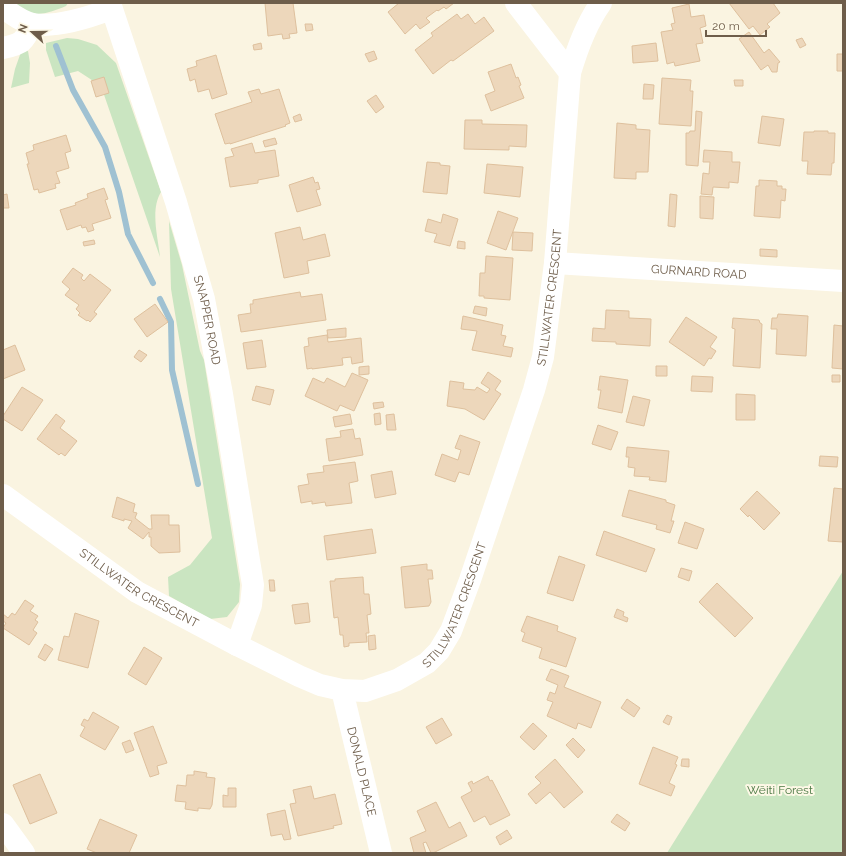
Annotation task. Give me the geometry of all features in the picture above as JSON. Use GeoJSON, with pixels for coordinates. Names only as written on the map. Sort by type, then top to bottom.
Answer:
{"type":"FeatureCollection","features":[{"type":"Feature","properties":{"kind":"street"},"geometry":{"type":"LineString","coordinates":[[516,3],[570,73]]}},
{"type":"Feature","properties":{"kind":"street","name":"STILLWATER CRESCENT"},"geometry":{"type":"LineString","coordinates":[[3,495],[137,592],[237,645],[320,685],[342,690],[365,691],[397,680],[427,663],[439,651],[451,630],[470,580],[534,390],[543,357],[555,263],[570,73],[576,53],[593,15],[601,3]]}},
{"type":"Feature","properties":{"kind":"street"},"geometry":{"type":"LineString","coordinates":[[3,8],[22,20],[32,24],[42,25],[77,20],[110,6]]}},
{"type":"Feature","properties":{"kind":"street","name":"SNAPPER ROAD"},"geometry":{"type":"LineString","coordinates":[[110,6],[176,202],[204,299],[222,394],[253,585],[252,606],[237,645]]}},
{"type":"Feature","properties":{"kind":"street"},"geometry":{"type":"LineString","coordinates":[[3,48],[17,45],[26,37],[32,24]]}},
{"type":"Feature","properties":{"kind":"street","name":"GURNARD ROAD"},"geometry":{"type":"LineString","coordinates":[[555,263],[843,281]]}},
{"type":"Feature","properties":{"kind":"street","name":"DONALD PLACE"},"geometry":{"type":"LineString","coordinates":[[342,690],[381,853]]}},
{"type":"Feature","properties":{"kind":"street"},"geometry":{"type":"LineString","coordinates":[[3,824],[24,853]]}},
{"type":"Feature","properties":{"kind":"green space"},"geometry":{"type":"Polygon","coordinates":[[[13,3],[68,3],[66,6],[57,10],[36,14],[26,12],[13,3]]]}},
{"type":"Feature","properties":{"kind":"green space"},"geometry":{"type":"Polygon","coordinates":[[[67,38],[78,39],[97,45],[116,63],[161,192],[155,215],[160,257],[101,86],[78,71],[55,77],[46,50],[46,43],[67,38]]]}},
{"type":"Feature","properties":{"kind":"green space"},"geometry":{"type":"Polygon","coordinates":[[[28,51],[30,63],[29,83],[11,88],[15,69],[21,52],[28,51]]]}},
{"type":"Feature","properties":{"kind":"green space"},"geometry":{"type":"Polygon","coordinates":[[[169,221],[182,265],[200,351],[204,360],[240,584],[239,602],[227,617],[210,619],[169,596],[168,577],[190,565],[212,538],[171,289],[169,221]]]}},
{"type":"Feature","properties":{"kind":"green space","name":"Wēiti Forest"},"geometry":{"type":"Polygon","coordinates":[[[843,571],[843,853],[667,853],[843,571]]]}},
{"type":"Feature","properties":{"kind":"building"},"geometry":{"type":"Polygon","coordinates":[[[265,3],[293,3],[297,33],[289,34],[290,38],[283,39],[282,34],[268,36],[265,3]]]}},
{"type":"Feature","properties":{"kind":"building"},"geometry":{"type":"Polygon","coordinates":[[[399,3],[454,3],[446,9],[444,7],[438,11],[437,10],[426,18],[430,22],[420,29],[416,24],[405,34],[388,12],[399,3]]]}},
{"type":"Feature","properties":{"kind":"building"},"geometry":{"type":"Polygon","coordinates":[[[729,3],[773,3],[780,13],[767,24],[770,27],[760,35],[753,26],[749,29],[729,3]]]}},
{"type":"Feature","properties":{"kind":"building"},"geometry":{"type":"Polygon","coordinates":[[[689,4],[691,17],[704,15],[706,26],[700,28],[703,43],[696,44],[700,61],[675,66],[674,62],[667,64],[661,32],[673,30],[671,24],[675,23],[672,8],[689,4]]]}},
{"type":"Feature","properties":{"kind":"building"},"geometry":{"type":"Polygon","coordinates":[[[457,14],[461,19],[468,14],[475,24],[484,17],[494,31],[433,74],[415,50],[433,36],[431,33],[457,14]]]}},
{"type":"Feature","properties":{"kind":"building"},"geometry":{"type":"Polygon","coordinates":[[[305,24],[312,24],[313,30],[306,31],[305,24]]]}},
{"type":"Feature","properties":{"kind":"building"},"geometry":{"type":"Polygon","coordinates":[[[749,32],[764,53],[769,49],[780,62],[778,63],[777,72],[772,72],[768,65],[761,70],[739,39],[749,32]]]}},
{"type":"Feature","properties":{"kind":"building"},"geometry":{"type":"Polygon","coordinates":[[[802,38],[806,45],[800,48],[796,40],[802,38]]]}},
{"type":"Feature","properties":{"kind":"building"},"geometry":{"type":"Polygon","coordinates":[[[261,43],[262,49],[254,50],[253,45],[261,43]]]}},
{"type":"Feature","properties":{"kind":"building"},"geometry":{"type":"Polygon","coordinates":[[[656,43],[658,61],[633,63],[632,46],[656,43]]]}},
{"type":"Feature","properties":{"kind":"building"},"geometry":{"type":"Polygon","coordinates":[[[374,51],[377,59],[369,62],[365,54],[374,51]]]}},
{"type":"Feature","properties":{"kind":"building"},"geometry":{"type":"Polygon","coordinates":[[[837,54],[843,54],[843,71],[837,71],[837,54]]]}},
{"type":"Feature","properties":{"kind":"building"},"geometry":{"type":"Polygon","coordinates":[[[216,55],[227,94],[212,99],[209,89],[198,92],[195,79],[190,81],[187,69],[197,66],[196,61],[216,55]]]}},
{"type":"Feature","properties":{"kind":"building"},"geometry":{"type":"Polygon","coordinates":[[[511,64],[516,78],[518,77],[521,85],[519,86],[524,98],[491,111],[485,95],[495,91],[488,72],[511,64]]]}},
{"type":"Feature","properties":{"kind":"building"},"geometry":{"type":"Polygon","coordinates":[[[104,77],[109,93],[96,97],[91,81],[104,77]]]}},
{"type":"Feature","properties":{"kind":"building"},"geometry":{"type":"Polygon","coordinates":[[[662,78],[691,80],[690,91],[693,91],[691,126],[659,124],[662,78]]]}},
{"type":"Feature","properties":{"kind":"building"},"geometry":{"type":"Polygon","coordinates":[[[734,80],[743,80],[743,86],[735,86],[734,80]]]}},
{"type":"Feature","properties":{"kind":"building"},"geometry":{"type":"Polygon","coordinates":[[[644,84],[654,85],[653,99],[643,99],[644,84]]]}},
{"type":"Feature","properties":{"kind":"building"},"geometry":{"type":"Polygon","coordinates":[[[259,89],[261,94],[279,89],[290,123],[285,125],[286,126],[230,144],[225,144],[215,114],[252,102],[248,92],[259,89]]]}},
{"type":"Feature","properties":{"kind":"building"},"geometry":{"type":"Polygon","coordinates":[[[376,95],[384,107],[376,113],[367,101],[376,95]]]}},
{"type":"Feature","properties":{"kind":"building"},"geometry":{"type":"Polygon","coordinates":[[[696,111],[702,112],[698,166],[686,165],[686,133],[695,131],[696,111]]]}},
{"type":"Feature","properties":{"kind":"building"},"geometry":{"type":"Polygon","coordinates":[[[300,114],[302,120],[295,122],[293,117],[300,114]]]}},
{"type":"Feature","properties":{"kind":"building"},"geometry":{"type":"Polygon","coordinates":[[[762,116],[784,119],[780,146],[758,143],[762,116]]]}},
{"type":"Feature","properties":{"kind":"building"},"geometry":{"type":"Polygon","coordinates":[[[465,120],[482,120],[482,124],[527,125],[526,147],[509,146],[509,150],[464,149],[465,120]]]}},
{"type":"Feature","properties":{"kind":"building"},"geometry":{"type":"Polygon","coordinates":[[[617,123],[636,125],[636,129],[650,130],[648,172],[636,172],[636,179],[614,178],[617,123]]]}},
{"type":"Feature","properties":{"kind":"building"},"geometry":{"type":"Polygon","coordinates":[[[828,131],[828,133],[835,133],[834,163],[832,163],[831,175],[807,174],[808,161],[802,161],[804,132],[828,131]]]}},
{"type":"Feature","properties":{"kind":"building"},"geometry":{"type":"Polygon","coordinates":[[[66,135],[71,151],[65,153],[69,168],[56,172],[60,183],[55,184],[56,188],[39,193],[38,189],[34,190],[27,164],[29,164],[26,153],[34,150],[33,145],[66,135]]]}},
{"type":"Feature","properties":{"kind":"building"},"geometry":{"type":"Polygon","coordinates":[[[275,138],[277,144],[265,147],[263,141],[275,138]]]}},
{"type":"Feature","properties":{"kind":"building"},"geometry":{"type":"Polygon","coordinates":[[[252,143],[255,153],[275,150],[279,176],[258,180],[258,183],[230,187],[225,158],[234,156],[231,149],[252,143]]]}},
{"type":"Feature","properties":{"kind":"building"},"geometry":{"type":"Polygon","coordinates":[[[704,150],[732,152],[732,162],[740,162],[738,183],[729,182],[729,188],[713,187],[712,195],[701,194],[703,173],[709,174],[710,162],[703,162],[704,150]]]}},
{"type":"Feature","properties":{"kind":"building"},"geometry":{"type":"Polygon","coordinates":[[[427,162],[440,163],[440,165],[450,166],[447,194],[423,192],[427,162]]]}},
{"type":"Feature","properties":{"kind":"building"},"geometry":{"type":"Polygon","coordinates":[[[487,164],[523,167],[520,197],[484,193],[487,164]]]}},
{"type":"Feature","properties":{"kind":"building"},"geometry":{"type":"Polygon","coordinates":[[[313,177],[315,183],[318,182],[320,189],[316,190],[321,205],[297,212],[289,185],[313,177]]]}},
{"type":"Feature","properties":{"kind":"building"},"geometry":{"type":"Polygon","coordinates":[[[759,180],[777,181],[777,186],[782,186],[782,189],[786,189],[785,201],[781,200],[780,218],[754,216],[756,186],[759,186],[759,180]]]}},
{"type":"Feature","properties":{"kind":"building"},"geometry":{"type":"Polygon","coordinates":[[[104,188],[108,199],[105,200],[111,218],[92,224],[94,230],[88,232],[86,227],[82,228],[81,225],[67,230],[60,210],[76,205],[75,203],[88,198],[87,194],[104,188]]]}},
{"type":"Feature","properties":{"kind":"building"},"geometry":{"type":"Polygon","coordinates":[[[7,194],[9,208],[3,208],[3,195],[7,194]]]}},
{"type":"Feature","properties":{"kind":"building"},"geometry":{"type":"Polygon","coordinates":[[[670,194],[677,195],[675,227],[668,226],[670,194]]]}},
{"type":"Feature","properties":{"kind":"building"},"geometry":{"type":"Polygon","coordinates":[[[700,196],[714,197],[713,219],[700,218],[700,196]]]}},
{"type":"Feature","properties":{"kind":"building"},"geometry":{"type":"Polygon","coordinates":[[[498,211],[518,218],[506,250],[487,243],[498,211]]]}},
{"type":"Feature","properties":{"kind":"building"},"geometry":{"type":"Polygon","coordinates":[[[443,214],[458,219],[450,246],[434,242],[437,234],[425,231],[428,219],[441,223],[443,214]]]}},
{"type":"Feature","properties":{"kind":"building"},"geometry":{"type":"Polygon","coordinates":[[[300,227],[303,240],[325,234],[330,256],[307,261],[309,273],[284,278],[275,233],[300,227]]]}},
{"type":"Feature","properties":{"kind":"building"},"geometry":{"type":"Polygon","coordinates":[[[513,232],[533,233],[532,251],[512,250],[513,232]]]}},
{"type":"Feature","properties":{"kind":"building"},"geometry":{"type":"Polygon","coordinates":[[[94,240],[95,244],[84,246],[83,242],[94,240]]]}},
{"type":"Feature","properties":{"kind":"building"},"geometry":{"type":"Polygon","coordinates":[[[458,241],[465,242],[465,249],[457,248],[458,241]]]}},
{"type":"Feature","properties":{"kind":"building"},"geometry":{"type":"Polygon","coordinates":[[[760,249],[777,250],[777,257],[760,256],[760,249]]]}},
{"type":"Feature","properties":{"kind":"building"},"geometry":{"type":"Polygon","coordinates":[[[486,256],[513,258],[510,300],[484,298],[484,296],[479,296],[480,273],[485,273],[486,256]]]}},
{"type":"Feature","properties":{"kind":"building"},"geometry":{"type":"Polygon","coordinates":[[[73,268],[83,275],[81,278],[84,281],[90,274],[111,290],[94,312],[97,314],[90,322],[78,315],[80,313],[76,309],[79,305],[65,295],[70,289],[62,282],[73,268]]]}},
{"type":"Feature","properties":{"kind":"building"},"geometry":{"type":"Polygon","coordinates":[[[300,292],[301,297],[322,294],[326,320],[241,332],[238,315],[251,313],[250,304],[253,304],[253,300],[300,292]]]}},
{"type":"Feature","properties":{"kind":"building"},"geometry":{"type":"Polygon","coordinates":[[[155,304],[168,322],[147,337],[134,319],[155,304]]]}},
{"type":"Feature","properties":{"kind":"building"},"geometry":{"type":"Polygon","coordinates":[[[475,306],[487,308],[486,316],[473,313],[475,306]]]}},
{"type":"Feature","properties":{"kind":"building"},"geometry":{"type":"Polygon","coordinates":[[[606,310],[629,311],[629,318],[651,319],[650,346],[592,341],[593,328],[605,329],[606,310]]]}},
{"type":"Feature","properties":{"kind":"building"},"geometry":{"type":"Polygon","coordinates":[[[778,314],[808,316],[806,356],[776,354],[777,329],[771,329],[772,318],[777,318],[778,314]]]}},
{"type":"Feature","properties":{"kind":"building"},"geometry":{"type":"Polygon","coordinates":[[[463,316],[503,325],[501,335],[506,336],[503,346],[513,348],[511,357],[472,350],[477,331],[461,329],[463,316]]]}},
{"type":"Feature","properties":{"kind":"building"},"geometry":{"type":"Polygon","coordinates":[[[686,317],[717,337],[710,347],[716,351],[704,366],[669,342],[686,317]]]}},
{"type":"Feature","properties":{"kind":"building"},"geometry":{"type":"Polygon","coordinates":[[[733,318],[759,320],[762,324],[760,368],[733,366],[735,329],[732,328],[733,318]]]}},
{"type":"Feature","properties":{"kind":"building"},"geometry":{"type":"Polygon","coordinates":[[[834,325],[843,326],[843,369],[832,368],[834,325]]]}},
{"type":"Feature","properties":{"kind":"building"},"geometry":{"type":"Polygon","coordinates":[[[346,328],[346,337],[328,338],[327,330],[346,328]]]}},
{"type":"Feature","properties":{"kind":"building"},"geometry":{"type":"Polygon","coordinates":[[[327,335],[328,342],[361,338],[363,362],[352,364],[351,357],[342,358],[343,365],[307,369],[304,347],[309,346],[308,338],[327,335]]]}},
{"type":"Feature","properties":{"kind":"building"},"geometry":{"type":"Polygon","coordinates":[[[262,340],[266,367],[247,369],[243,343],[262,340]]]}},
{"type":"Feature","properties":{"kind":"building"},"geometry":{"type":"Polygon","coordinates":[[[15,345],[25,370],[3,379],[3,350],[15,345]]]}},
{"type":"Feature","properties":{"kind":"building"},"geometry":{"type":"Polygon","coordinates":[[[139,350],[147,355],[141,362],[134,357],[139,350]]]}},
{"type":"Feature","properties":{"kind":"building"},"geometry":{"type":"Polygon","coordinates":[[[369,366],[369,374],[359,375],[359,367],[369,366]]]}},
{"type":"Feature","properties":{"kind":"building"},"geometry":{"type":"Polygon","coordinates":[[[656,366],[667,366],[667,376],[656,376],[656,366]]]}},
{"type":"Feature","properties":{"kind":"building"},"geometry":{"type":"Polygon","coordinates":[[[488,372],[501,381],[495,390],[501,394],[484,420],[465,409],[447,406],[450,381],[464,383],[463,389],[475,390],[477,387],[487,393],[490,389],[481,383],[488,372]]]}},
{"type":"Feature","properties":{"kind":"building"},"geometry":{"type":"Polygon","coordinates":[[[352,373],[368,380],[354,411],[340,405],[337,411],[305,396],[313,378],[324,383],[327,378],[345,387],[352,373]]]}},
{"type":"Feature","properties":{"kind":"building"},"geometry":{"type":"Polygon","coordinates":[[[832,375],[840,375],[840,382],[832,382],[832,375]]]}},
{"type":"Feature","properties":{"kind":"building"},"geometry":{"type":"Polygon","coordinates":[[[600,376],[628,380],[622,413],[598,408],[601,390],[598,390],[600,376]]]}},
{"type":"Feature","properties":{"kind":"building"},"geometry":{"type":"Polygon","coordinates":[[[692,376],[713,377],[712,392],[691,391],[692,376]]]}},
{"type":"Feature","properties":{"kind":"building"},"geometry":{"type":"Polygon","coordinates":[[[256,386],[274,390],[270,405],[252,400],[256,386]]]}},
{"type":"Feature","properties":{"kind":"building"},"geometry":{"type":"Polygon","coordinates":[[[22,387],[43,400],[22,431],[3,419],[3,416],[22,387]]]}},
{"type":"Feature","properties":{"kind":"building"},"geometry":{"type":"Polygon","coordinates":[[[736,394],[755,395],[755,420],[736,420],[736,394]]]}},
{"type":"Feature","properties":{"kind":"building"},"geometry":{"type":"Polygon","coordinates":[[[633,396],[650,400],[644,426],[626,422],[633,396]]]}},
{"type":"Feature","properties":{"kind":"building"},"geometry":{"type":"Polygon","coordinates":[[[383,402],[384,407],[374,409],[373,403],[383,402]]]}},
{"type":"Feature","properties":{"kind":"building"},"geometry":{"type":"Polygon","coordinates":[[[380,413],[381,424],[375,425],[374,414],[380,413]]]}},
{"type":"Feature","properties":{"kind":"building"},"geometry":{"type":"Polygon","coordinates":[[[56,414],[65,421],[60,428],[77,441],[65,456],[61,453],[59,455],[37,439],[56,414]]]}},
{"type":"Feature","properties":{"kind":"building"},"geometry":{"type":"Polygon","coordinates":[[[350,414],[352,424],[335,427],[333,417],[350,414]]]}},
{"type":"Feature","properties":{"kind":"building"},"geometry":{"type":"Polygon","coordinates":[[[394,414],[396,430],[387,430],[386,415],[394,414]]]}},
{"type":"Feature","properties":{"kind":"building"},"geometry":{"type":"Polygon","coordinates":[[[598,425],[618,432],[611,450],[592,444],[598,425]]]}},
{"type":"Feature","properties":{"kind":"building"},"geometry":{"type":"Polygon","coordinates":[[[353,429],[355,439],[360,438],[363,455],[329,461],[326,439],[341,437],[340,431],[353,429]]]}},
{"type":"Feature","properties":{"kind":"building"},"geometry":{"type":"Polygon","coordinates":[[[460,435],[480,442],[469,475],[459,472],[455,482],[435,475],[442,454],[458,460],[461,450],[455,448],[460,435]]]}},
{"type":"Feature","properties":{"kind":"building"},"geometry":{"type":"Polygon","coordinates":[[[627,447],[669,451],[666,482],[649,480],[650,477],[634,476],[635,468],[628,467],[629,457],[626,457],[627,447]]]}},
{"type":"Feature","properties":{"kind":"building"},"geometry":{"type":"Polygon","coordinates":[[[820,456],[838,457],[837,467],[819,466],[820,456]]]}},
{"type":"Feature","properties":{"kind":"building"},"geometry":{"type":"Polygon","coordinates":[[[355,462],[358,481],[349,483],[352,503],[326,506],[325,502],[312,504],[312,501],[301,503],[298,486],[309,484],[307,474],[324,472],[323,466],[355,462]]]}},
{"type":"Feature","properties":{"kind":"building"},"geometry":{"type":"Polygon","coordinates":[[[392,471],[396,494],[375,498],[371,475],[392,471]]]}},
{"type":"Feature","properties":{"kind":"building"},"geometry":{"type":"Polygon","coordinates":[[[834,488],[843,489],[843,542],[828,541],[834,488]]]}},
{"type":"Feature","properties":{"kind":"building"},"geometry":{"type":"Polygon","coordinates":[[[629,490],[666,500],[666,502],[675,505],[671,521],[674,521],[670,533],[656,529],[657,525],[622,516],[629,490]]]}},
{"type":"Feature","properties":{"kind":"building"},"geometry":{"type":"Polygon","coordinates":[[[757,491],[780,513],[764,530],[749,515],[748,517],[740,509],[757,491]]]}},
{"type":"Feature","properties":{"kind":"building"},"geometry":{"type":"Polygon","coordinates":[[[117,497],[135,504],[133,512],[137,513],[135,518],[149,529],[152,529],[151,515],[169,515],[169,525],[179,525],[180,552],[159,553],[151,546],[151,537],[149,537],[149,532],[143,539],[128,528],[132,521],[124,519],[124,521],[112,517],[117,497]]]}},
{"type":"Feature","properties":{"kind":"building"},"geometry":{"type":"Polygon","coordinates":[[[685,522],[704,529],[697,549],[678,543],[685,522]]]}},
{"type":"Feature","properties":{"kind":"building"},"geometry":{"type":"Polygon","coordinates":[[[372,529],[376,553],[327,560],[324,536],[372,529]]]}},
{"type":"Feature","properties":{"kind":"building"},"geometry":{"type":"Polygon","coordinates":[[[604,531],[655,549],[646,572],[596,555],[604,531]]]}},
{"type":"Feature","properties":{"kind":"building"},"geometry":{"type":"Polygon","coordinates":[[[559,556],[585,565],[573,601],[547,593],[559,556]]]}},
{"type":"Feature","properties":{"kind":"building"},"geometry":{"type":"Polygon","coordinates":[[[427,564],[427,570],[432,570],[433,579],[428,579],[431,602],[429,606],[405,608],[401,567],[427,564]]]}},
{"type":"Feature","properties":{"kind":"building"},"geometry":{"type":"Polygon","coordinates":[[[681,568],[692,571],[689,581],[678,577],[681,568]]]}},
{"type":"Feature","properties":{"kind":"building"},"geometry":{"type":"Polygon","coordinates":[[[363,577],[364,594],[369,594],[371,614],[367,615],[369,633],[366,633],[367,642],[349,643],[349,646],[344,647],[343,635],[340,635],[338,617],[334,618],[330,581],[335,581],[335,579],[363,577]]]}},
{"type":"Feature","properties":{"kind":"building"},"geometry":{"type":"Polygon","coordinates":[[[269,580],[274,580],[275,591],[270,591],[269,580]]]}},
{"type":"Feature","properties":{"kind":"building"},"geometry":{"type":"Polygon","coordinates":[[[717,583],[753,618],[735,637],[699,602],[717,583]]]}},
{"type":"Feature","properties":{"kind":"building"},"geometry":{"type":"Polygon","coordinates":[[[25,600],[34,606],[30,611],[38,616],[35,620],[38,622],[33,630],[37,633],[29,645],[3,628],[6,623],[3,621],[3,614],[8,618],[12,613],[15,615],[25,600]]]}},
{"type":"Feature","properties":{"kind":"building"},"geometry":{"type":"Polygon","coordinates":[[[308,603],[310,622],[295,624],[292,605],[308,603]]]}},
{"type":"Feature","properties":{"kind":"building"},"geometry":{"type":"Polygon","coordinates":[[[617,609],[624,612],[623,616],[628,618],[627,622],[614,617],[617,609]]]}},
{"type":"Feature","properties":{"kind":"building"},"geometry":{"type":"Polygon","coordinates":[[[75,613],[99,621],[88,668],[58,660],[64,636],[69,637],[75,613]]]}},
{"type":"Feature","properties":{"kind":"building"},"geometry":{"type":"Polygon","coordinates":[[[527,616],[558,626],[557,631],[576,638],[566,667],[539,658],[542,648],[522,641],[525,633],[521,631],[527,616]]]}},
{"type":"Feature","properties":{"kind":"building"},"geometry":{"type":"Polygon","coordinates":[[[375,635],[376,649],[369,650],[368,636],[375,635]]]}},
{"type":"Feature","properties":{"kind":"building"},"geometry":{"type":"Polygon","coordinates":[[[45,644],[53,649],[45,661],[38,657],[45,644]]]}},
{"type":"Feature","properties":{"kind":"building"},"geometry":{"type":"Polygon","coordinates":[[[144,647],[162,658],[146,685],[128,674],[144,647]]]}},
{"type":"Feature","properties":{"kind":"building"},"geometry":{"type":"Polygon","coordinates":[[[551,669],[569,676],[564,687],[601,702],[591,728],[578,723],[576,729],[547,716],[553,702],[547,700],[550,692],[555,694],[558,685],[546,680],[551,669]]]}},
{"type":"Feature","properties":{"kind":"building"},"geometry":{"type":"Polygon","coordinates":[[[627,699],[640,708],[634,717],[621,708],[627,699]]]}},
{"type":"Feature","properties":{"kind":"building"},"geometry":{"type":"Polygon","coordinates":[[[93,712],[119,727],[105,750],[80,736],[85,727],[81,725],[84,719],[88,721],[93,712]]]}},
{"type":"Feature","properties":{"kind":"building"},"geometry":{"type":"Polygon","coordinates":[[[667,715],[672,717],[669,725],[663,722],[667,715]]]}},
{"type":"Feature","properties":{"kind":"building"},"geometry":{"type":"Polygon","coordinates":[[[442,718],[452,735],[436,744],[426,727],[442,718]]]}},
{"type":"Feature","properties":{"kind":"building"},"geometry":{"type":"Polygon","coordinates":[[[533,723],[547,736],[534,750],[520,737],[533,723]]]}},
{"type":"Feature","properties":{"kind":"building"},"geometry":{"type":"Polygon","coordinates":[[[153,726],[167,763],[157,766],[159,774],[150,777],[134,733],[153,726]]]}},
{"type":"Feature","properties":{"kind":"building"},"geometry":{"type":"Polygon","coordinates":[[[573,738],[585,750],[578,758],[566,745],[573,738]]]}},
{"type":"Feature","properties":{"kind":"building"},"geometry":{"type":"Polygon","coordinates":[[[130,740],[134,750],[126,753],[122,743],[130,740]]]}},
{"type":"Feature","properties":{"kind":"building"},"geometry":{"type":"Polygon","coordinates":[[[653,747],[678,757],[675,764],[677,765],[669,783],[675,786],[671,796],[639,784],[653,747]]]}},
{"type":"Feature","properties":{"kind":"building"},"geometry":{"type":"Polygon","coordinates":[[[555,759],[583,792],[564,808],[550,792],[536,804],[528,794],[541,783],[535,777],[555,759]]]}},
{"type":"Feature","properties":{"kind":"building"},"geometry":{"type":"Polygon","coordinates":[[[682,759],[689,759],[689,767],[681,766],[682,759]]]}},
{"type":"Feature","properties":{"kind":"building"},"geometry":{"type":"Polygon","coordinates":[[[194,771],[207,773],[206,777],[215,778],[212,805],[210,809],[198,808],[198,811],[185,809],[186,802],[175,801],[177,785],[186,786],[187,775],[194,775],[194,771]]]}},
{"type":"Feature","properties":{"kind":"building"},"geometry":{"type":"Polygon","coordinates":[[[40,774],[57,813],[30,824],[13,785],[40,774]]]}},
{"type":"Feature","properties":{"kind":"building"},"geometry":{"type":"Polygon","coordinates":[[[488,776],[490,781],[492,780],[510,815],[490,825],[485,816],[474,822],[461,797],[472,791],[468,783],[472,781],[473,784],[488,776]]]}},
{"type":"Feature","properties":{"kind":"building"},"geometry":{"type":"Polygon","coordinates":[[[311,786],[314,799],[335,794],[342,824],[333,826],[334,828],[298,836],[290,804],[296,803],[293,790],[311,786]]]}},
{"type":"Feature","properties":{"kind":"building"},"geometry":{"type":"Polygon","coordinates":[[[228,788],[236,788],[236,807],[223,807],[223,795],[228,796],[228,788]]]}},
{"type":"Feature","properties":{"kind":"building"},"geometry":{"type":"Polygon","coordinates":[[[436,802],[449,828],[460,822],[467,836],[433,853],[431,853],[426,842],[423,843],[426,853],[414,853],[410,838],[426,831],[417,811],[436,802]]]}},
{"type":"Feature","properties":{"kind":"building"},"geometry":{"type":"Polygon","coordinates":[[[285,810],[291,839],[284,840],[282,834],[271,836],[267,814],[285,810]]]}},
{"type":"Feature","properties":{"kind":"building"},"geometry":{"type":"Polygon","coordinates":[[[617,814],[630,823],[625,831],[611,822],[617,814]]]}},
{"type":"Feature","properties":{"kind":"building"},"geometry":{"type":"Polygon","coordinates":[[[100,819],[137,835],[129,853],[97,853],[87,849],[100,819]]]}},
{"type":"Feature","properties":{"kind":"building"},"geometry":{"type":"Polygon","coordinates":[[[507,830],[512,838],[500,845],[496,837],[507,830]]]}},
{"type":"Feature","properties":{"kind":"waterway"},"geometry":{"type":"LineString","coordinates":[[56,46],[73,90],[105,147],[119,192],[128,234],[153,283]]}},
{"type":"Feature","properties":{"kind":"waterway"},"geometry":{"type":"LineString","coordinates":[[160,299],[171,322],[172,370],[198,484]]}}]}
